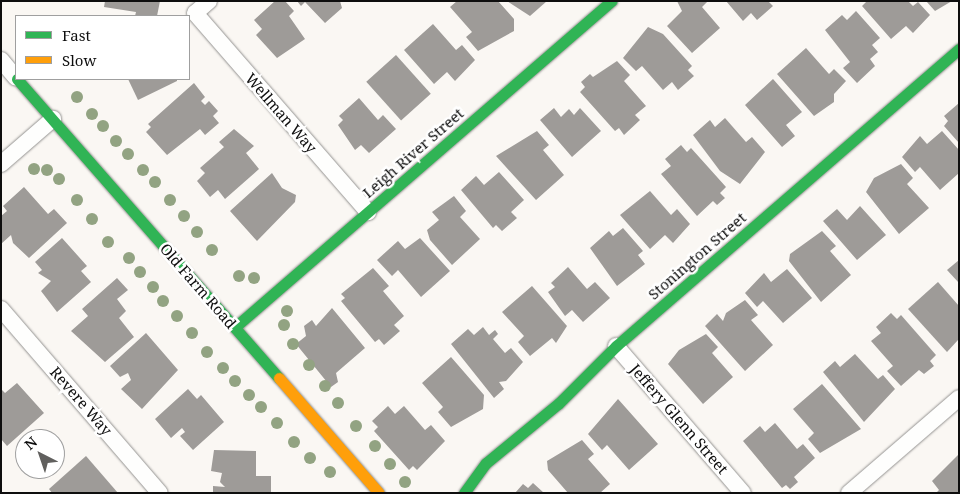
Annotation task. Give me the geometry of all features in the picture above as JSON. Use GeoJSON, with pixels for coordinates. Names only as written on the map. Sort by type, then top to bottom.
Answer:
{"type":"FeatureCollection","features":[{"type":"Feature","properties":{"kind":"street","name":"Wellman Way"},"geometry":{"type":"LineString","coordinates":[[209,1],[195,13],[368,212]]}},
{"type":"Feature","properties":{"kind":"street","name":"Leigh River Street"},"geometry":{"type":"LineString","coordinates":[[235,328],[611,1]]}},
{"type":"Feature","properties":{"kind":"street","name":"Stonington Street"},"geometry":{"type":"LineString","coordinates":[[464,493],[486,463],[559,403],[616,346],[959,49]]}},
{"type":"Feature","properties":{"kind":"street","name":"Old Farm Road"},"geometry":{"type":"LineString","coordinates":[[1,60],[15,76]]}},
{"type":"Feature","properties":{"kind":"street","name":"Old Farm Road"},"geometry":{"type":"LineString","coordinates":[[19,80],[379,493]]}},
{"type":"Feature","properties":{"kind":"street"},"geometry":{"type":"LineString","coordinates":[[1,164],[53,119]]}},
{"type":"Feature","properties":{"kind":"street","name":"Revere Way"},"geometry":{"type":"LineString","coordinates":[[4,319],[160,493]]}},
{"type":"Feature","properties":{"kind":"street","name":"Jeffery Glenn Street"},"geometry":{"type":"LineString","coordinates":[[616,346],[743,493]]}},
{"type":"Feature","properties":{"kind":"street"},"geometry":{"type":"LineString","coordinates":[[849,493],[959,398]]}},
{"type":"Feature","properties":{"kind":"building"},"geometry":{"type":"Polygon","coordinates":[[[105,1],[160,1],[157,15],[135,15],[136,12],[104,7],[105,1]]]}},
{"type":"Feature","properties":{"kind":"building"},"geometry":{"type":"Polygon","coordinates":[[[275,1],[285,1],[294,11],[289,16],[305,39],[277,58],[256,35],[262,29],[254,20],[275,1]]]}},
{"type":"Feature","properties":{"kind":"building"},"geometry":{"type":"Polygon","coordinates":[[[297,1],[340,1],[342,8],[325,23],[305,2],[301,6],[297,1]]]}},
{"type":"Feature","properties":{"kind":"building"},"geometry":{"type":"Polygon","coordinates":[[[457,1],[498,1],[514,19],[514,31],[478,51],[466,37],[472,32],[450,7],[457,1]]]}},
{"type":"Feature","properties":{"kind":"building"},"geometry":{"type":"Polygon","coordinates":[[[507,1],[547,1],[530,16],[507,1]]]}},
{"type":"Feature","properties":{"kind":"building"},"geometry":{"type":"Polygon","coordinates":[[[677,1],[708,1],[702,7],[720,28],[692,53],[667,26],[682,11],[677,1]]]}},
{"type":"Feature","properties":{"kind":"building"},"geometry":{"type":"Polygon","coordinates":[[[726,1],[768,1],[773,6],[757,20],[751,13],[743,21],[726,1]]]}},
{"type":"Feature","properties":{"kind":"building"},"geometry":{"type":"Polygon","coordinates":[[[867,1],[908,1],[913,6],[918,2],[930,15],[913,33],[906,26],[891,39],[862,6],[867,1]]]}},
{"type":"Feature","properties":{"kind":"building"},"geometry":{"type":"Polygon","coordinates":[[[926,1],[952,1],[935,11],[926,1]]]}},
{"type":"Feature","properties":{"kind":"building"},"geometry":{"type":"Polygon","coordinates":[[[856,11],[880,38],[872,45],[878,52],[870,59],[875,66],[857,83],[843,68],[850,62],[825,30],[842,15],[847,20],[856,11]]]}},
{"type":"Feature","properties":{"kind":"building"},"geometry":{"type":"Polygon","coordinates":[[[433,24],[456,50],[462,45],[475,60],[455,81],[447,72],[434,84],[404,50],[433,24]]]}},
{"type":"Feature","properties":{"kind":"building"},"geometry":{"type":"Polygon","coordinates":[[[648,27],[663,34],[692,66],[688,70],[694,76],[678,90],[672,82],[663,90],[642,66],[636,71],[623,58],[648,27]]]}},
{"type":"Feature","properties":{"kind":"building"},"geometry":{"type":"Polygon","coordinates":[[[806,48],[829,74],[834,69],[846,81],[834,94],[834,102],[814,116],[777,74],[806,48]]]}},
{"type":"Feature","properties":{"kind":"building"},"geometry":{"type":"Polygon","coordinates":[[[396,55],[431,94],[401,120],[366,82],[396,55]]]}},
{"type":"Feature","properties":{"kind":"building"},"geometry":{"type":"Polygon","coordinates":[[[617,61],[630,75],[624,81],[646,106],[635,115],[640,120],[624,135],[619,128],[615,131],[580,92],[585,87],[581,82],[590,74],[593,77],[617,61]]]}},
{"type":"Feature","properties":{"kind":"building"},"geometry":{"type":"Polygon","coordinates":[[[773,79],[802,112],[786,125],[795,136],[782,147],[745,105],[773,79]]]}},
{"type":"Feature","properties":{"kind":"building"},"geometry":{"type":"Polygon","coordinates":[[[128,80],[177,80],[177,81],[138,100],[128,80]]]}},
{"type":"Feature","properties":{"kind":"building"},"geometry":{"type":"Polygon","coordinates":[[[194,83],[205,97],[201,101],[205,105],[209,101],[218,111],[213,116],[219,123],[205,135],[200,129],[167,155],[146,132],[151,127],[148,124],[194,83]]]}},
{"type":"Feature","properties":{"kind":"building"},"geometry":{"type":"Polygon","coordinates":[[[359,98],[378,120],[383,115],[396,129],[369,153],[361,145],[355,150],[338,125],[343,120],[339,116],[359,98]]]}},
{"type":"Feature","properties":{"kind":"building"},"geometry":{"type":"Polygon","coordinates":[[[959,103],[959,143],[944,126],[948,121],[944,116],[959,103]]]}},
{"type":"Feature","properties":{"kind":"building"},"geometry":{"type":"Polygon","coordinates":[[[554,108],[561,117],[569,109],[574,115],[580,108],[601,131],[572,157],[540,120],[554,108]]]}},
{"type":"Feature","properties":{"kind":"building"},"geometry":{"type":"Polygon","coordinates":[[[725,118],[746,142],[752,137],[765,152],[740,184],[720,171],[693,135],[710,120],[715,127],[725,118]]]}},
{"type":"Feature","properties":{"kind":"building"},"geometry":{"type":"Polygon","coordinates":[[[234,129],[254,146],[246,153],[259,169],[225,199],[218,190],[210,197],[197,181],[205,173],[200,168],[224,147],[219,142],[234,129]]]}},
{"type":"Feature","properties":{"kind":"building"},"geometry":{"type":"Polygon","coordinates":[[[537,131],[549,145],[543,150],[564,175],[536,200],[496,156],[537,131]]]}},
{"type":"Feature","properties":{"kind":"building"},"geometry":{"type":"Polygon","coordinates":[[[942,131],[959,150],[959,173],[940,190],[920,167],[915,172],[902,157],[920,136],[927,144],[942,131]]]}},
{"type":"Feature","properties":{"kind":"building"},"geometry":{"type":"Polygon","coordinates":[[[681,145],[687,152],[691,148],[726,187],[720,193],[725,198],[717,205],[713,201],[697,216],[661,174],[671,166],[665,159],[681,145]]]}},
{"type":"Feature","properties":{"kind":"building"},"geometry":{"type":"Polygon","coordinates":[[[901,164],[913,178],[907,184],[929,208],[899,234],[866,192],[874,178],[901,164]]]}},
{"type":"Feature","properties":{"kind":"building"},"geometry":{"type":"Polygon","coordinates":[[[499,172],[524,200],[511,212],[517,218],[502,231],[496,225],[493,228],[461,190],[476,176],[484,185],[499,172]]]}},
{"type":"Feature","properties":{"kind":"building"},"geometry":{"type":"Polygon","coordinates":[[[272,173],[282,188],[296,195],[295,202],[257,241],[230,211],[272,173]]]}},
{"type":"Feature","properties":{"kind":"building"},"geometry":{"type":"Polygon","coordinates":[[[24,187],[48,214],[54,209],[67,223],[29,258],[13,243],[11,235],[1,244],[1,216],[7,211],[3,206],[24,187]]]}},
{"type":"Feature","properties":{"kind":"building"},"geometry":{"type":"Polygon","coordinates":[[[650,191],[671,215],[677,209],[690,224],[673,243],[665,235],[650,249],[620,215],[650,191]]]}},
{"type":"Feature","properties":{"kind":"building"},"geometry":{"type":"Polygon","coordinates":[[[454,196],[466,211],[460,217],[480,239],[452,265],[430,240],[427,230],[439,220],[432,212],[454,196]]]}},
{"type":"Feature","properties":{"kind":"building"},"geometry":{"type":"Polygon","coordinates":[[[860,206],[886,235],[857,260],[823,221],[837,209],[847,220],[860,206]]]}},
{"type":"Feature","properties":{"kind":"building"},"geometry":{"type":"Polygon","coordinates":[[[623,228],[643,251],[638,255],[645,264],[617,286],[590,248],[609,231],[613,236],[623,228]]]}},
{"type":"Feature","properties":{"kind":"building"},"geometry":{"type":"Polygon","coordinates":[[[822,231],[836,246],[830,251],[851,275],[821,302],[789,261],[790,254],[822,231]]]}},
{"type":"Feature","properties":{"kind":"building"},"geometry":{"type":"Polygon","coordinates":[[[62,238],[87,266],[81,271],[91,282],[57,312],[41,291],[51,281],[38,273],[42,270],[35,262],[62,238]]]}},
{"type":"Feature","properties":{"kind":"building"},"geometry":{"type":"Polygon","coordinates":[[[420,238],[450,271],[421,297],[398,270],[392,276],[377,260],[398,241],[405,249],[420,238]]]}},
{"type":"Feature","properties":{"kind":"building"},"geometry":{"type":"Polygon","coordinates":[[[959,260],[959,283],[947,270],[959,260]]]}},
{"type":"Feature","properties":{"kind":"building"},"geometry":{"type":"Polygon","coordinates":[[[568,267],[587,289],[595,282],[610,298],[583,322],[572,310],[565,316],[548,292],[555,287],[551,283],[568,267]]]}},
{"type":"Feature","properties":{"kind":"building"},"geometry":{"type":"Polygon","coordinates":[[[373,268],[389,286],[383,291],[404,316],[394,325],[400,331],[384,345],[379,339],[375,342],[341,301],[345,298],[341,294],[373,268]]]}},
{"type":"Feature","properties":{"kind":"building"},"geometry":{"type":"Polygon","coordinates":[[[787,269],[812,298],[783,323],[763,301],[757,307],[745,293],[764,273],[771,282],[787,269]]]}},
{"type":"Feature","properties":{"kind":"building"},"geometry":{"type":"Polygon","coordinates":[[[117,278],[128,290],[117,299],[126,311],[119,318],[134,337],[105,362],[71,331],[88,316],[82,309],[117,278]]]}},
{"type":"Feature","properties":{"kind":"building"},"geometry":{"type":"Polygon","coordinates":[[[938,282],[959,306],[958,340],[947,352],[908,309],[938,282]]]}},
{"type":"Feature","properties":{"kind":"building"},"geometry":{"type":"Polygon","coordinates":[[[532,286],[567,326],[556,343],[552,338],[530,356],[518,342],[524,336],[502,312],[532,286]]]}},
{"type":"Feature","properties":{"kind":"building"},"geometry":{"type":"Polygon","coordinates":[[[745,300],[758,315],[751,320],[773,345],[745,371],[705,326],[717,314],[723,321],[726,313],[745,300]]]}},
{"type":"Feature","properties":{"kind":"building"},"geometry":{"type":"Polygon","coordinates":[[[332,308],[365,348],[336,373],[338,382],[331,387],[296,344],[306,336],[304,326],[312,320],[316,326],[332,308]]]}},
{"type":"Feature","properties":{"kind":"building"},"geometry":{"type":"Polygon","coordinates":[[[891,313],[897,319],[901,315],[936,355],[930,361],[934,366],[924,374],[919,370],[901,386],[887,371],[893,366],[871,341],[881,333],[876,327],[891,313]]]}},
{"type":"Feature","properties":{"kind":"building"},"geometry":{"type":"Polygon","coordinates":[[[483,327],[489,335],[495,330],[498,334],[493,339],[505,353],[511,348],[523,362],[506,381],[499,382],[504,389],[494,398],[451,344],[468,329],[474,335],[483,327]]]}},
{"type":"Feature","properties":{"kind":"building"},"geometry":{"type":"Polygon","coordinates":[[[146,333],[178,370],[142,409],[121,389],[131,380],[128,373],[120,377],[110,366],[146,333]]]}},
{"type":"Feature","properties":{"kind":"building"},"geometry":{"type":"Polygon","coordinates":[[[706,334],[718,347],[712,353],[733,377],[703,404],[668,364],[679,350],[706,334]]]}},
{"type":"Feature","properties":{"kind":"building"},"geometry":{"type":"Polygon","coordinates":[[[855,354],[878,379],[883,375],[895,389],[864,422],[823,372],[835,361],[840,367],[855,354]]]}},
{"type":"Feature","properties":{"kind":"building"},"geometry":{"type":"Polygon","coordinates":[[[451,357],[484,395],[483,409],[451,427],[438,412],[443,407],[422,383],[451,357]]]}},
{"type":"Feature","properties":{"kind":"building"},"geometry":{"type":"Polygon","coordinates":[[[17,383],[44,413],[26,429],[15,429],[15,439],[7,446],[1,439],[1,389],[5,393],[17,383]]]}},
{"type":"Feature","properties":{"kind":"building"},"geometry":{"type":"Polygon","coordinates":[[[822,384],[861,429],[820,453],[808,439],[814,433],[793,409],[822,384]]]}},
{"type":"Feature","properties":{"kind":"building"},"geometry":{"type":"Polygon","coordinates":[[[188,389],[197,399],[201,395],[224,422],[193,450],[180,436],[185,432],[182,428],[171,438],[155,419],[188,389]]]}},
{"type":"Feature","properties":{"kind":"building"},"geometry":{"type":"Polygon","coordinates":[[[618,399],[658,444],[629,470],[607,445],[602,450],[588,434],[618,399]]]}},
{"type":"Feature","properties":{"kind":"building"},"geometry":{"type":"Polygon","coordinates":[[[388,406],[395,414],[404,406],[425,430],[431,425],[445,441],[417,470],[413,466],[409,470],[374,431],[378,427],[372,421],[388,406]]]}},
{"type":"Feature","properties":{"kind":"building"},"geometry":{"type":"Polygon","coordinates":[[[775,423],[797,449],[803,444],[815,458],[794,477],[798,482],[790,489],[786,485],[782,488],[743,441],[760,426],[765,432],[775,423]]]}},
{"type":"Feature","properties":{"kind":"building"},"geometry":{"type":"Polygon","coordinates":[[[582,440],[594,454],[588,459],[610,484],[600,493],[568,493],[548,470],[547,461],[582,440]]]}},
{"type":"Feature","properties":{"kind":"building"},"geometry":{"type":"Polygon","coordinates":[[[214,450],[256,451],[256,476],[271,476],[271,493],[213,493],[213,486],[225,487],[220,482],[222,473],[211,471],[214,450]]]}},
{"type":"Feature","properties":{"kind":"building"},"geometry":{"type":"Polygon","coordinates":[[[958,455],[959,493],[936,493],[939,490],[932,481],[958,455]]]}},
{"type":"Feature","properties":{"kind":"building"},"geometry":{"type":"Polygon","coordinates":[[[86,456],[118,493],[52,493],[49,489],[60,479],[65,479],[65,475],[86,456]]]}},
{"type":"Feature","properties":{"kind":"building"},"geometry":{"type":"Polygon","coordinates":[[[533,483],[544,493],[515,493],[523,484],[528,488],[533,483]]]}},
{"type":"Feature","properties":{"kind":"traffic: fast"},"geometry":{"type":"LineString","coordinates":[[235,327],[611,1]]}},
{"type":"Feature","properties":{"kind":"traffic: fast"},"geometry":{"type":"LineString","coordinates":[[464,493],[486,463],[559,403],[616,346],[959,49]]}},
{"type":"Feature","properties":{"kind":"traffic: fast"},"geometry":{"type":"LineString","coordinates":[[18,80],[279,378]]}},
{"type":"Feature","properties":{"kind":"traffic: slow"},"geometry":{"type":"LineString","coordinates":[[279,378],[379,493]]}}]}
